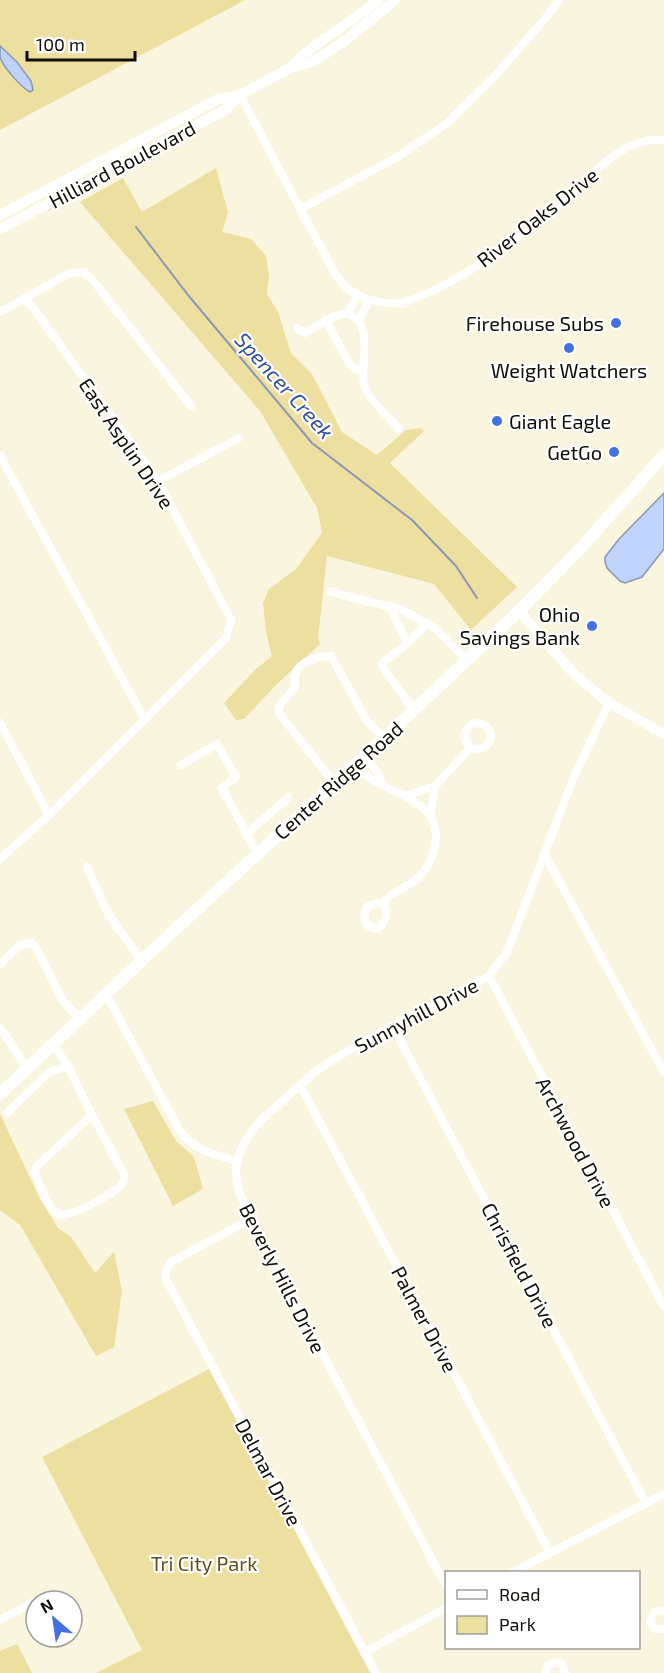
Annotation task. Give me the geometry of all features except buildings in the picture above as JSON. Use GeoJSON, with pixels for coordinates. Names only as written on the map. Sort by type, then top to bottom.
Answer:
{"type":"FeatureCollection","features":[{"type":"Feature","properties":{"kind":"main road","name":"Hilliard Boulevard"},"geometry":{"type":"LineString","coordinates":[[290,68],[304,52],[333,35],[378,0]]}},
{"type":"Feature","properties":{"kind":"main road","name":"Hilliard Boulevard"},"geometry":{"type":"LineString","coordinates":[[0,229],[225,110],[240,95],[290,68],[312,62],[342,43],[395,0]]}},
{"type":"Feature","properties":{"kind":"main road","name":"Hilliard Boulevard"},"geometry":{"type":"LineString","coordinates":[[0,215],[218,99],[240,95]]}},
{"type":"Feature","properties":{"kind":"main road","name":"Center Ridge Road"},"geometry":{"type":"LineString","coordinates":[[0,1094],[141,960],[335,784],[519,611],[578,551],[664,455]]}},
{"type":"Feature","properties":{"kind":"main road"},"geometry":{"type":"LineString","coordinates":[[519,611],[575,675],[609,703],[664,734]]}},
{"type":"Feature","properties":{"kind":"street"},"geometry":{"type":"LineString","coordinates":[[300,209],[396,158],[446,124],[495,76],[559,0]]}},
{"type":"Feature","properties":{"kind":"street","name":"River Oaks Drive"},"geometry":{"type":"LineString","coordinates":[[240,95],[334,270],[346,287],[369,300],[402,303],[439,288],[483,261],[525,231],[560,204],[614,156],[637,143],[664,140]]}},
{"type":"Feature","properties":{"kind":"street"},"geometry":{"type":"LineString","coordinates":[[0,312],[70,273],[84,272],[92,279],[191,406]]}},
{"type":"Feature","properties":{"kind":"street"},"geometry":{"type":"LineString","coordinates":[[297,328],[304,333],[327,320],[348,313],[358,294]]}},
{"type":"Feature","properties":{"kind":"street","name":"East Asplin Drive"},"geometry":{"type":"LineString","coordinates":[[26,298],[158,481],[231,620],[226,638],[145,720]]}},
{"type":"Feature","properties":{"kind":"street"},"geometry":{"type":"LineString","coordinates":[[359,321],[369,300]]}},
{"type":"Feature","properties":{"kind":"street"},"geometry":{"type":"LineString","coordinates":[[348,313],[361,324],[366,391],[399,429]]}},
{"type":"Feature","properties":{"kind":"street"},"geometry":{"type":"LineString","coordinates":[[327,320],[348,363],[357,370],[362,369],[364,365]]}},
{"type":"Feature","properties":{"kind":"street"},"geometry":{"type":"LineString","coordinates":[[158,481],[239,438]]}},
{"type":"Feature","properties":{"kind":"street"},"geometry":{"type":"LineString","coordinates":[[0,456],[145,720],[49,815],[0,859]]}},
{"type":"Feature","properties":{"kind":"street"},"geometry":{"type":"LineString","coordinates":[[332,592],[402,610],[428,623],[467,660]]}},
{"type":"Feature","properties":{"kind":"street"},"geometry":{"type":"LineString","coordinates":[[389,606],[407,643]]}},
{"type":"Feature","properties":{"kind":"street"},"geometry":{"type":"LineString","coordinates":[[414,711],[382,666],[383,662],[428,623]]}},
{"type":"Feature","properties":{"kind":"street"},"geometry":{"type":"LineString","coordinates":[[335,784],[279,713],[279,706],[295,687],[294,675],[298,669],[309,660],[331,656],[367,721],[384,738]]}},
{"type":"Feature","properties":{"kind":"street","name":"Sunnyhill Drive"},"geometry":{"type":"LineString","coordinates":[[237,1162],[248,1135],[300,1085],[327,1063],[489,976],[507,952],[575,774],[609,703]]}},
{"type":"Feature","properties":{"kind":"street"},"geometry":{"type":"LineString","coordinates":[[0,723],[49,815]]}},
{"type":"Feature","properties":{"kind":"street"},"geometry":{"type":"LineString","coordinates":[[181,765],[216,744],[236,777],[222,788],[257,853]]}},
{"type":"Feature","properties":{"kind":"street"},"geometry":{"type":"LineString","coordinates":[[405,796],[435,786],[471,747]]}},
{"type":"Feature","properties":{"kind":"street"},"geometry":{"type":"LineString","coordinates":[[360,760],[360,769],[382,785],[405,796],[430,816]]}},
{"type":"Feature","properties":{"kind":"street"},"geometry":{"type":"LineString","coordinates":[[383,903],[390,895],[414,881],[426,869],[432,858],[436,842],[430,816],[435,786]]}},
{"type":"Feature","properties":{"kind":"street"},"geometry":{"type":"LineString","coordinates":[[246,834],[288,798]]}},
{"type":"Feature","properties":{"kind":"street"},"geometry":{"type":"LineString","coordinates":[[544,853],[664,1072]]}},
{"type":"Feature","properties":{"kind":"street"},"geometry":{"type":"LineString","coordinates":[[87,867],[108,914],[141,960]]}},
{"type":"Feature","properties":{"kind":"street"},"geometry":{"type":"LineString","coordinates":[[0,964],[20,945],[32,944],[39,953],[63,1001],[80,1018]]}},
{"type":"Feature","properties":{"kind":"street","name":"Archwood Drive"},"geometry":{"type":"LineString","coordinates":[[489,976],[664,1308]]}},
{"type":"Feature","properties":{"kind":"street"},"geometry":{"type":"LineString","coordinates":[[106,994],[180,1131],[191,1144],[237,1162]]}},
{"type":"Feature","properties":{"kind":"street","name":"Chrisfield Drive"},"geometry":{"type":"LineString","coordinates":[[393,1027],[646,1504]]}},
{"type":"Feature","properties":{"kind":"street"},"geometry":{"type":"LineString","coordinates":[[0,1028],[27,1068]]}},
{"type":"Feature","properties":{"kind":"street"},"geometry":{"type":"LineString","coordinates":[[53,1044],[68,1066],[125,1176],[122,1184],[96,1201],[68,1215],[58,1214],[52,1209],[35,1173],[36,1167],[92,1115]]}},
{"type":"Feature","properties":{"kind":"street"},"geometry":{"type":"LineString","coordinates":[[7,1113],[49,1072],[68,1066]]}},
{"type":"Feature","properties":{"kind":"street","name":"Palmer Drive"},"geometry":{"type":"LineString","coordinates":[[300,1085],[550,1553]]}},
{"type":"Feature","properties":{"kind":"street","name":"Beverly Hills Drive"},"geometry":{"type":"LineString","coordinates":[[237,1162],[239,1191],[251,1219],[445,1582]]}},
{"type":"Feature","properties":{"kind":"street","name":"Delmar Drive"},"geometry":{"type":"LineString","coordinates":[[251,1219],[171,1262],[166,1271],[168,1285],[376,1673]]}},
{"type":"Feature","properties":{"kind":"street"},"geometry":{"type":"LineString","coordinates":[[515,1571],[664,1494]]}},
{"type":"Feature","properties":{"kind":"street"},"geometry":{"type":"LineString","coordinates":[[0,1620],[24,1607]]}},
{"type":"Feature","properties":{"kind":"street"},"geometry":{"type":"LineString","coordinates":[[365,1652],[445,1609]]}},
{"type":"Feature","properties":{"kind":"street"},"geometry":{"type":"LineString","coordinates":[[664,1611],[655,1612],[650,1622],[655,1629],[664,1629]]}},
{"type":"Feature","properties":{"kind":"street"},"geometry":{"type":"LineString","coordinates":[[545,1673],[548,1665],[555,1662],[562,1664],[565,1673]]}},
{"type":"Feature","properties":{"kind":"green space"},"geometry":{"type":"Polygon","coordinates":[[[0,0],[245,0],[0,130],[0,0]]]}},
{"type":"Feature","properties":{"kind":"green space"},"geometry":{"type":"Polygon","coordinates":[[[216,168],[228,212],[222,232],[251,239],[266,256],[269,276],[267,294],[278,312],[291,353],[312,374],[342,432],[377,455],[406,430],[421,428],[424,431],[390,463],[517,587],[471,630],[434,584],[327,556],[318,638],[320,644],[244,719],[236,720],[224,703],[255,670],[272,656],[266,632],[263,603],[269,589],[296,569],[322,533],[317,508],[260,411],[80,202],[123,178],[142,212],[216,168]]]}},
{"type":"Feature","properties":{"kind":"green space"},"geometry":{"type":"Polygon","coordinates":[[[153,1101],[176,1141],[194,1157],[203,1189],[173,1206],[124,1109],[153,1101]]]}},
{"type":"Feature","properties":{"kind":"green space"},"geometry":{"type":"Polygon","coordinates":[[[0,1114],[40,1199],[58,1228],[71,1237],[95,1273],[114,1252],[122,1291],[114,1347],[96,1356],[21,1226],[0,1210],[0,1114]]]}},
{"type":"Feature","properties":{"kind":"green space","name":"Tri City Park"},"geometry":{"type":"Polygon","coordinates":[[[209,1369],[370,1673],[96,1673],[142,1650],[42,1457],[209,1369]]]}},
{"type":"Feature","properties":{"kind":"green space"},"geometry":{"type":"Polygon","coordinates":[[[17,1644],[32,1673],[0,1673],[0,1651],[17,1644]]]}},
{"type":"Feature","properties":{"kind":"water"},"geometry":{"type":"Polygon","coordinates":[[[0,46],[17,62],[31,81],[33,90],[30,92],[26,89],[8,71],[0,57],[0,46]]]}},
{"type":"Feature","properties":{"kind":"water"},"geometry":{"type":"Polygon","coordinates":[[[664,493],[664,549],[642,577],[625,583],[620,581],[607,568],[605,557],[619,539],[664,493]]]}},
{"type":"Feature","properties":{"kind":"waterway","name":"Spencer Creek"},"geometry":{"type":"LineString","coordinates":[[136,227],[188,295],[312,443],[412,520],[456,566],[477,598]]}},
{"type":"Feature","properties":{"kind":"place","name":"Firehouse Subs"},"geometry":{"type":"Point","coordinates":[616,323]}},
{"type":"Feature","properties":{"kind":"place","name":"Weight Watchers"},"geometry":{"type":"Point","coordinates":[569,348]}},
{"type":"Feature","properties":{"kind":"place","name":"Giant Eagle"},"geometry":{"type":"Point","coordinates":[497,421]}},
{"type":"Feature","properties":{"kind":"place","name":"GetGo"},"geometry":{"type":"Point","coordinates":[614,452]}},
{"type":"Feature","properties":{"kind":"place","name":"Ohio Savings Bank"},"geometry":{"type":"Point","coordinates":[592,626]}}]}
